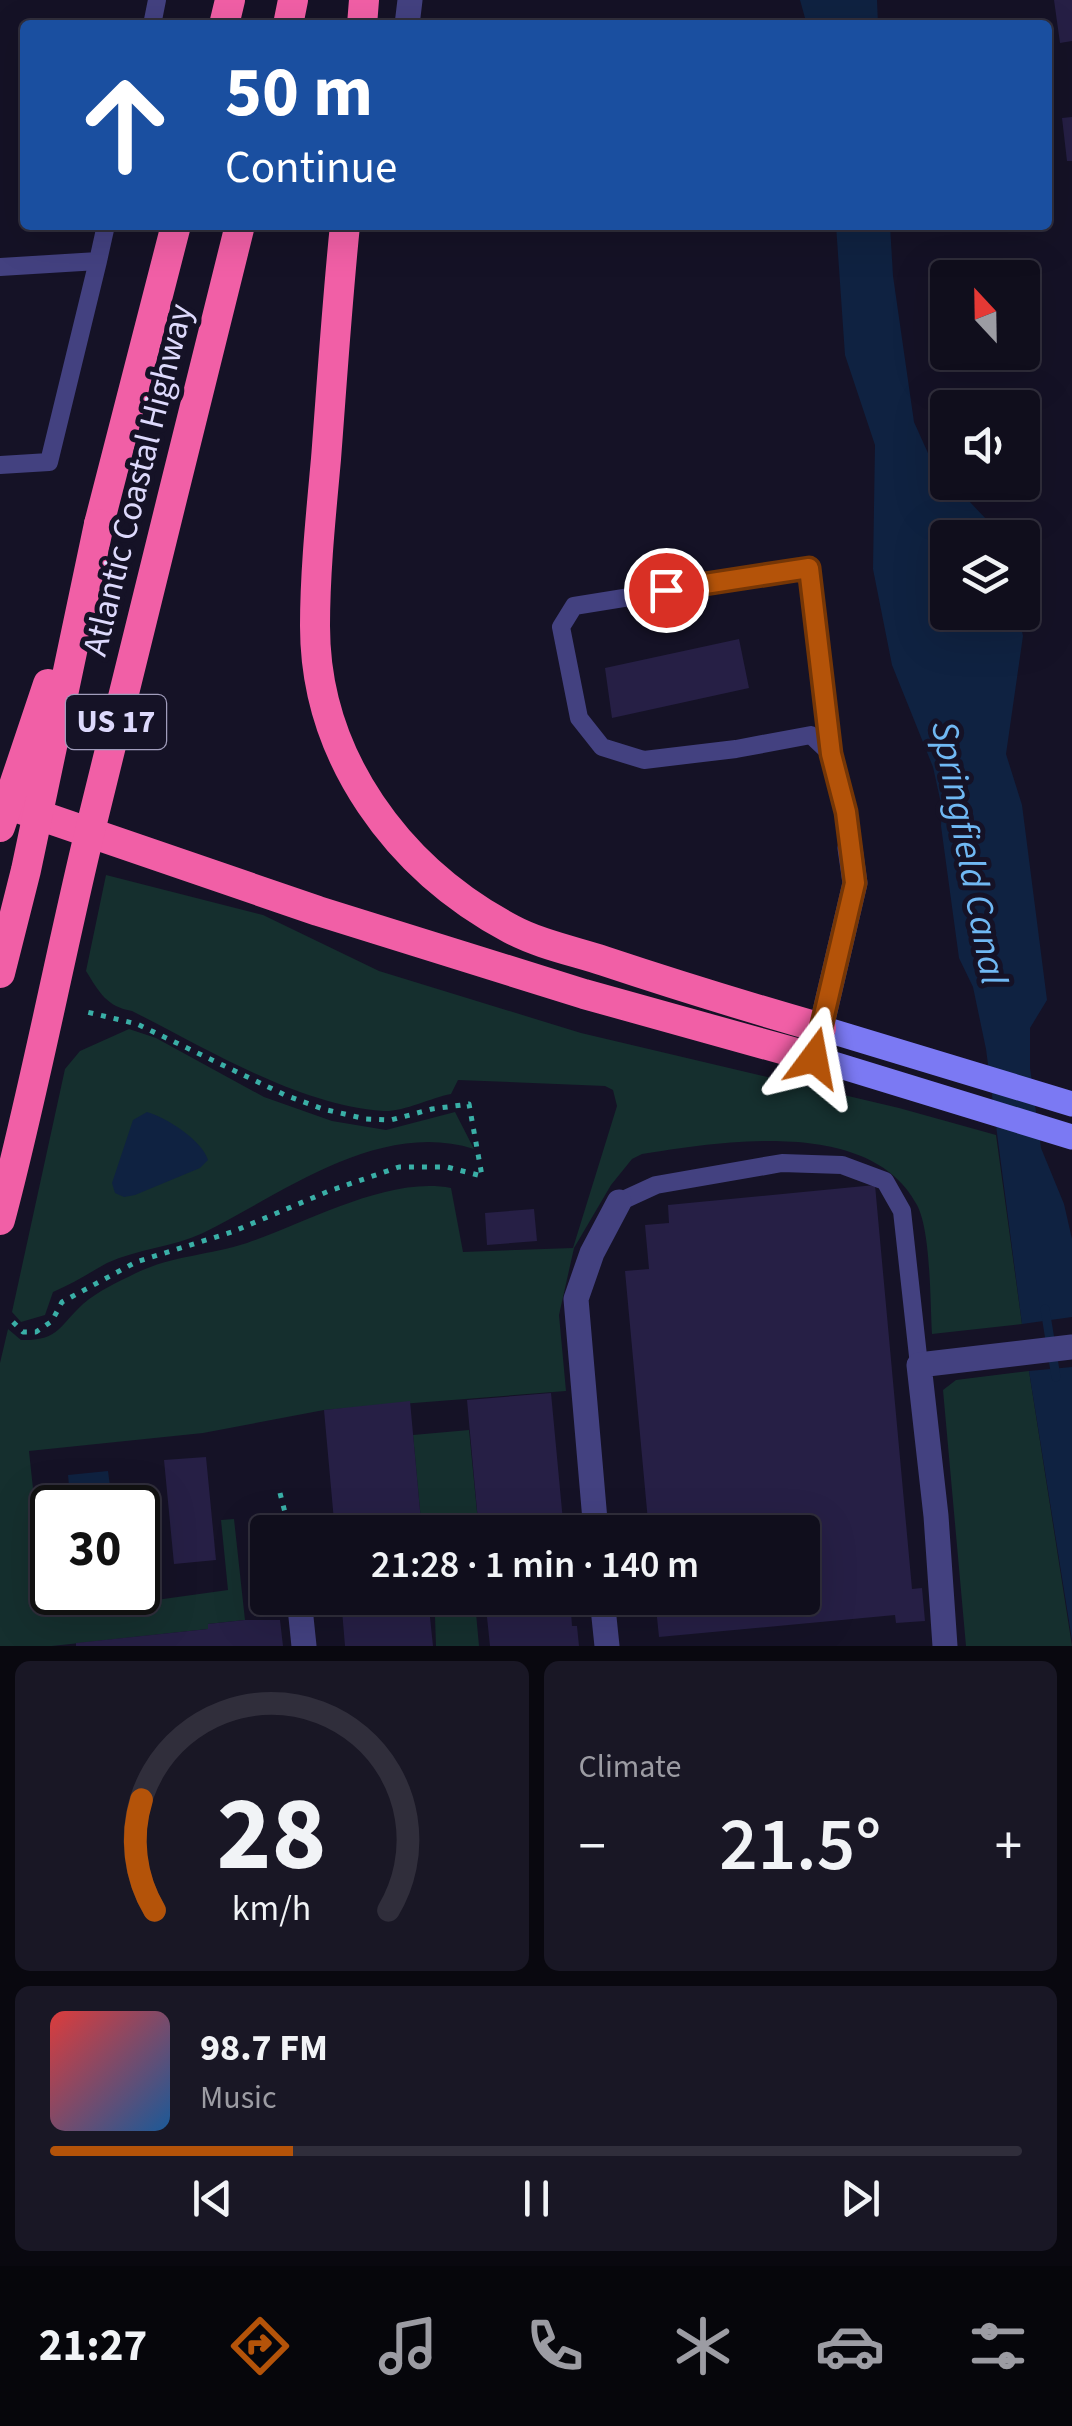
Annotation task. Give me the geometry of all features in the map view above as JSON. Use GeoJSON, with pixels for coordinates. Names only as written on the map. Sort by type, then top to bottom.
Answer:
{"type":"FeatureCollection","features":[{"type":"Feature","properties":{"kind":"highway","name":"Atlantic Coastal Highway"},"geometry":{"type":"LineString","coordinates":[[0,973],[26,870],[99,524],[175,230]]}},
{"type":"Feature","properties":{"kind":"highway","name":"Atlantic Coastal Highway"},"geometry":{"type":"LineString","coordinates":[[0,1220],[141,614],[239,230]]}},
{"type":"Feature","properties":{"kind":"highway"},"geometry":{"type":"LineString","coordinates":[[345,230],[315,628],[334,737],[348,772],[388,830],[442,882],[512,930],[821,1028]]}},
{"type":"Feature","properties":{"kind":"highway"},"geometry":{"type":"LineString","coordinates":[[0,826],[99,524]]}},
{"type":"Feature","properties":{"kind":"highway"},"geometry":{"type":"LineString","coordinates":[[0,802],[356,923],[584,994],[814,1058]]}},
{"type":"Feature","properties":{"kind":"main road"},"geometry":{"type":"LineString","coordinates":[[821,1028],[1072,1104]]}},
{"type":"Feature","properties":{"kind":"main road"},"geometry":{"type":"LineString","coordinates":[[814,1058],[1072,1138]]}},
{"type":"Feature","properties":{"kind":"street"},"geometry":{"type":"LineString","coordinates":[[814,1058],[855,883],[850,848]]}},
{"type":"Feature","properties":{"kind":"street"},"geometry":{"type":"LineString","coordinates":[[595,1515],[576,1299],[592,1253],[619,1202]]}},
{"type":"Feature","properties":{"kind":"street"},"geometry":{"type":"LineString","coordinates":[[946,1646],[919,1365],[1072,1347]]}},
{"type":"Feature","properties":{"kind":"street"},"geometry":{"type":"LineString","coordinates":[[301,1615],[304,1646]]}},
{"type":"Feature","properties":{"kind":"street"},"geometry":{"type":"LineString","coordinates":[[604,1615],[607,1646]]}},
{"type":"Feature","properties":{"kind":"lane"},"geometry":{"type":"LineString","coordinates":[[0,465],[49,462],[105,230]]}},
{"type":"Feature","properties":{"kind":"lane"},"geometry":{"type":"LineString","coordinates":[[0,267],[98,261]]}},
{"type":"Feature","properties":{"kind":"lane"},"geometry":{"type":"LineString","coordinates":[[831,754],[812,735],[644,760],[602,746],[579,718],[561,627],[574,606],[809,568],[831,754],[846,812],[850,848]]}},
{"type":"Feature","properties":{"kind":"lane"},"geometry":{"type":"LineString","coordinates":[[619,1202],[656,1185],[782,1163],[842,1165],[884,1182],[902,1212],[919,1365]]}},
{"type":"Feature","properties":{"kind":"path"},"geometry":{"type":"LineString","coordinates":[[13,1322],[23,1332],[36,1332],[52,1320],[62,1302],[136,1262],[232,1232],[329,1190],[400,1167],[447,1166],[482,1176],[469,1104],[391,1120],[337,1112],[285,1095],[137,1024],[87,1012]]}},
{"type":"Feature","properties":{"kind":"path"},"geometry":{"type":"LineString","coordinates":[[280,1493],[286,1515]]}},
{"type":"Feature","properties":{"kind":"green space"},"geometry":{"type":"Polygon","coordinates":[[[106,875],[263,915],[379,971],[581,1033],[899,1108],[996,1135],[1022,1324],[932,1334],[922,1217],[895,1177],[866,1158],[831,1147],[752,1141],[642,1154],[632,1159],[611,1185],[574,1248],[559,1315],[566,1391],[324,1410],[203,1433],[29,1451],[33,1485],[30,1615],[160,1615],[160,1599],[228,1590],[221,1520],[234,1519],[245,1620],[208,1624],[208,1629],[52,1646],[0,1646],[0,1363],[8,1329],[21,1340],[43,1338],[57,1331],[95,1295],[149,1267],[247,1243],[348,1204],[401,1189],[451,1188],[463,1252],[573,1248],[617,1106],[613,1090],[605,1086],[458,1080],[451,1094],[400,1109],[351,1107],[286,1087],[116,1006],[100,992],[86,971],[106,875]]]}},
{"type":"Feature","properties":{"kind":"green space"},"geometry":{"type":"Polygon","coordinates":[[[129,1029],[156,1038],[264,1097],[332,1121],[386,1130],[455,1112],[474,1149],[438,1142],[403,1144],[332,1165],[203,1233],[107,1263],[53,1292],[45,1315],[21,1322],[12,1312],[65,1069],[80,1051],[129,1029]]]}},
{"type":"Feature","properties":{"kind":"green space"},"geometry":{"type":"Polygon","coordinates":[[[1029,1371],[1072,1646],[966,1646],[943,1390],[956,1380],[1029,1371]]]}},
{"type":"Feature","properties":{"kind":"green space"},"geometry":{"type":"Polygon","coordinates":[[[469,1430],[477,1515],[420,1515],[413,1435],[469,1430]]]}},
{"type":"Feature","properties":{"kind":"green space"},"geometry":{"type":"Polygon","coordinates":[[[476,1615],[479,1646],[436,1646],[435,1617],[431,1616],[476,1615]]]}},
{"type":"Feature","properties":{"kind":"water"},"geometry":{"type":"Polygon","coordinates":[[[800,0],[877,0],[878,20],[806,20],[800,0]]]}},
{"type":"Feature","properties":{"kind":"water"},"geometry":{"type":"Polygon","coordinates":[[[836,230],[890,230],[914,422],[930,458],[930,500],[968,500],[987,520],[930,520],[930,630],[1022,630],[1023,636],[1006,754],[1022,805],[1047,1000],[1030,1028],[1030,1068],[1041,1148],[1064,1204],[1072,1239],[1072,1317],[1022,1324],[986,1049],[973,987],[959,958],[941,826],[942,808],[933,767],[892,665],[873,569],[875,445],[845,355],[836,230]]]}},
{"type":"Feature","properties":{"kind":"water"},"geometry":{"type":"Polygon","coordinates":[[[147,1112],[183,1131],[208,1160],[200,1168],[124,1197],[115,1193],[112,1183],[133,1120],[147,1112]]]}},
{"type":"Feature","properties":{"kind":"water"},"geometry":{"type":"Polygon","coordinates":[[[1072,1367],[1072,1640],[1029,1371],[1072,1367]]]}},
{"type":"Feature","properties":{"kind":"water"},"geometry":{"type":"Polygon","coordinates":[[[108,1471],[110,1485],[69,1485],[68,1475],[108,1471]]]}},
{"type":"Feature","properties":{"kind":"building"},"geometry":{"type":"Polygon","coordinates":[[[1054,0],[1072,0],[1072,41],[1060,43],[1054,0]]]}},
{"type":"Feature","properties":{"kind":"building"},"geometry":{"type":"Polygon","coordinates":[[[1072,117],[1072,161],[1067,161],[1062,118],[1072,117]]]}},
{"type":"Feature","properties":{"kind":"building"},"geometry":{"type":"Polygon","coordinates":[[[739,639],[749,688],[612,718],[605,668],[739,639]]]}},
{"type":"Feature","properties":{"kind":"building"},"geometry":{"type":"Polygon","coordinates":[[[875,1185],[912,1589],[922,1588],[925,1621],[896,1623],[895,1615],[659,1637],[657,1615],[820,1615],[820,1515],[647,1515],[625,1271],[649,1269],[645,1225],[669,1223],[668,1205],[875,1185]]]}},
{"type":"Feature","properties":{"kind":"building"},"geometry":{"type":"Polygon","coordinates":[[[534,1209],[537,1241],[487,1245],[485,1213],[534,1209]]]}},
{"type":"Feature","properties":{"kind":"building"},"geometry":{"type":"Polygon","coordinates":[[[551,1393],[562,1515],[477,1515],[467,1400],[551,1393]]]}},
{"type":"Feature","properties":{"kind":"building"},"geometry":{"type":"Polygon","coordinates":[[[410,1401],[420,1515],[333,1515],[324,1410],[410,1401]]]}},
{"type":"Feature","properties":{"kind":"building"},"geometry":{"type":"Polygon","coordinates":[[[206,1457],[216,1560],[174,1564],[164,1460],[206,1457]]]}},
{"type":"Feature","properties":{"kind":"building"},"geometry":{"type":"Polygon","coordinates":[[[342,1615],[430,1615],[433,1646],[345,1646],[342,1615]]]}},
{"type":"Feature","properties":{"kind":"building"},"geometry":{"type":"Polygon","coordinates":[[[487,1615],[571,1615],[572,1626],[577,1626],[579,1646],[490,1646],[487,1615]]]}},
{"type":"Feature","properties":{"kind":"building"},"geometry":{"type":"Polygon","coordinates":[[[280,1620],[283,1646],[76,1646],[208,1629],[208,1624],[280,1620]]]}},
{"type":"Feature","properties":{"kind":"waterway","name":"Springfield Canal"},"geometry":{"type":"LineString","coordinates":[[1045,1309],[1056,1377]]}},
{"type":"Feature","properties":{"kind":"route"},"geometry":{"type":"LineString","coordinates":[[666,590],[809,568],[831,754],[846,812],[855,883],[814,1058]]}}]}
